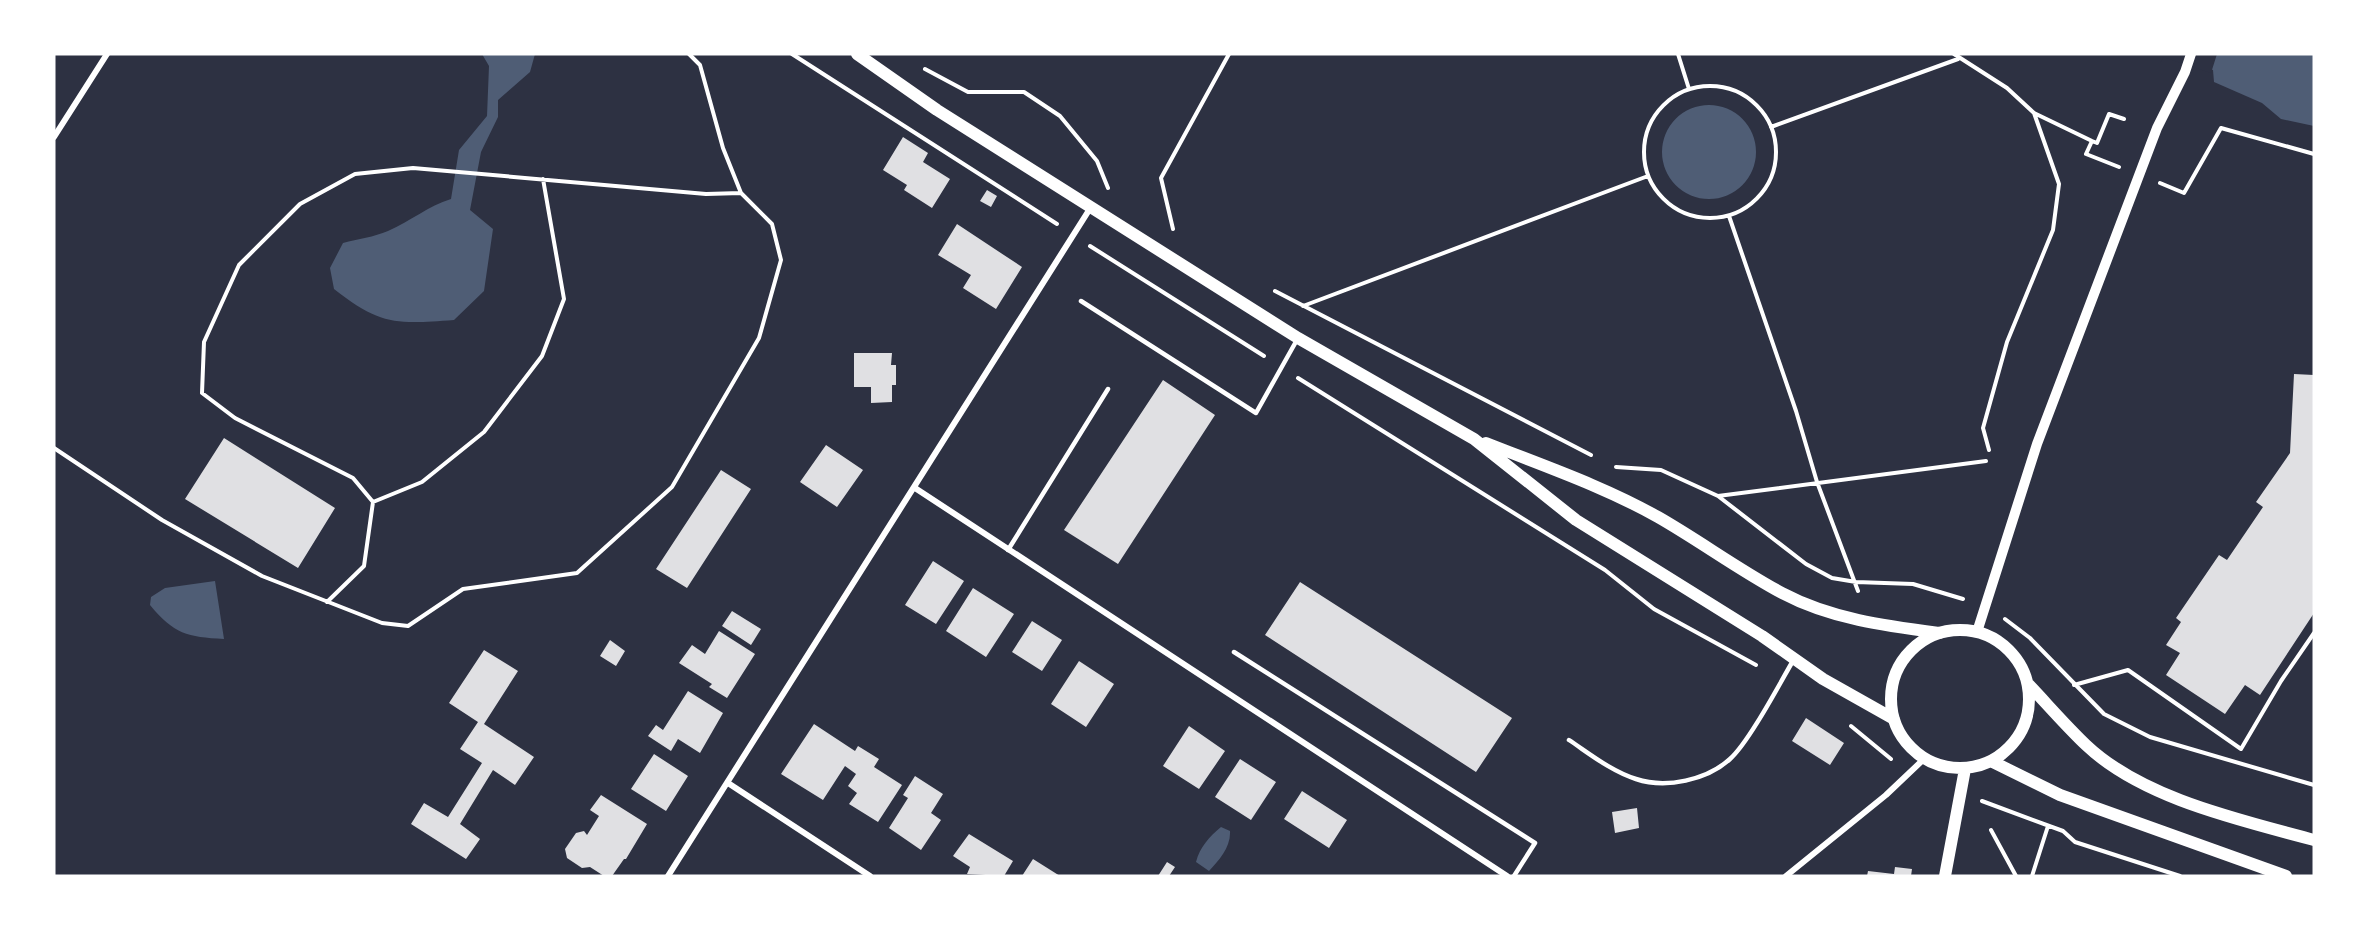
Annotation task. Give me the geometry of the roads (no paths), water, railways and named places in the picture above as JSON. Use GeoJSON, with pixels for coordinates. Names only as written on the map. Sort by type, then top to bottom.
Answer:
{"type":"FeatureCollection","features":[{"type":"Feature","properties":{"kind":"main road"},"geometry":{"type":"LineString","coordinates":[[857,54],[937,110],[1298,338],[1474,439],[1576,520],[1794,658],[1823,679],[1894,719]]}},
{"type":"Feature","properties":{"kind":"main road"},"geometry":{"type":"LineString","coordinates":[[1474,439],[1594,485],[1657,517],[1783,593],[1818,608],[1884,626],[1940,633],[1965,630],[1995,639],[2010,651],[2022,667],[2029,685],[2029,708],[2023,730],[2010,748],[1991,761],[1965,768],[1944,767],[1911,748],[1901,735],[1894,719],[1892,689],[1903,660],[1926,639],[1940,633]]}},
{"type":"Feature","properties":{"kind":"main road"},"geometry":{"type":"LineString","coordinates":[[2029,685],[2087,746],[2153,788],[2214,812],[2314,840]]}},
{"type":"Feature","properties":{"kind":"main road"},"geometry":{"type":"LineString","coordinates":[[1991,761],[2060,795],[2286,876]]}},
{"type":"Feature","properties":{"kind":"main road"},"geometry":{"type":"LineString","coordinates":[[1945,876],[1965,768]]}},
{"type":"Feature","properties":{"kind":"street"},"geometry":{"type":"LineString","coordinates":[[54,137],[107,54]]}},
{"type":"Feature","properties":{"kind":"street"},"geometry":{"type":"LineString","coordinates":[[1977,632],[1983,605],[2037,444],[2157,128],[2185,72],[2191,54]]}},
{"type":"Feature","properties":{"kind":"street"},"geometry":{"type":"LineString","coordinates":[[668,876],[1091,207]]}},
{"type":"Feature","properties":{"kind":"street"},"geometry":{"type":"LineString","coordinates":[[915,488],[1507,876]]}},
{"type":"Feature","properties":{"kind":"street"},"geometry":{"type":"LineString","coordinates":[[1786,876],[1886,795],[1925,758]]}},
{"type":"Feature","properties":{"kind":"street"},"geometry":{"type":"LineString","coordinates":[[728,783],[870,876]]}},
{"type":"Feature","properties":{"kind":"lane"},"geometry":{"type":"LineString","coordinates":[[1081,301],[1256,413],[1298,338]]}},
{"type":"Feature","properties":{"kind":"lane"},"geometry":{"type":"LineString","coordinates":[[1008,551],[1108,389]]}},
{"type":"Feature","properties":{"kind":"lane"},"geometry":{"type":"LineString","coordinates":[[1234,652],[1535,843],[1514,876]]}},
{"type":"Feature","properties":{"kind":"lane"},"geometry":{"type":"LineString","coordinates":[[1569,740],[1612,768],[1637,779],[1662,783],[1691,779],[1712,771],[1731,758],[1794,658]]}},
{"type":"Feature","properties":{"kind":"water"},"geometry":{"type":"Polygon","coordinates":[[[482,54],[535,54],[530,72],[498,100],[498,117],[481,152],[470,210],[493,229],[484,291],[454,320],[403,322],[378,316],[350,301],[334,289],[330,268],[343,243],[388,231],[451,199],[459,150],[487,116],[489,66],[482,54]]]}},
{"type":"Feature","properties":{"kind":"water"},"geometry":{"type":"Polygon","coordinates":[[[2163,54],[2314,54],[2314,126],[2281,119],[2262,103],[2214,82],[2213,70],[2163,54]]]}},
{"type":"Feature","properties":{"kind":"water"},"geometry":{"type":"Polygon","coordinates":[[[1709,105],[1727,108],[1742,119],[1753,134],[1756,152],[1753,170],[1742,185],[1727,196],[1709,199],[1691,196],[1676,185],[1665,170],[1662,152],[1665,134],[1676,119],[1691,108],[1709,105]]]}},
{"type":"Feature","properties":{"kind":"water"},"geometry":{"type":"Polygon","coordinates":[[[215,581],[224,639],[200,637],[182,632],[166,622],[150,605],[151,597],[165,588],[215,581]]]}},
{"type":"Feature","properties":{"kind":"water"},"geometry":{"type":"Polygon","coordinates":[[[1221,827],[1230,831],[1229,842],[1209,871],[1196,862],[1206,843],[1221,827]]]}}]}
